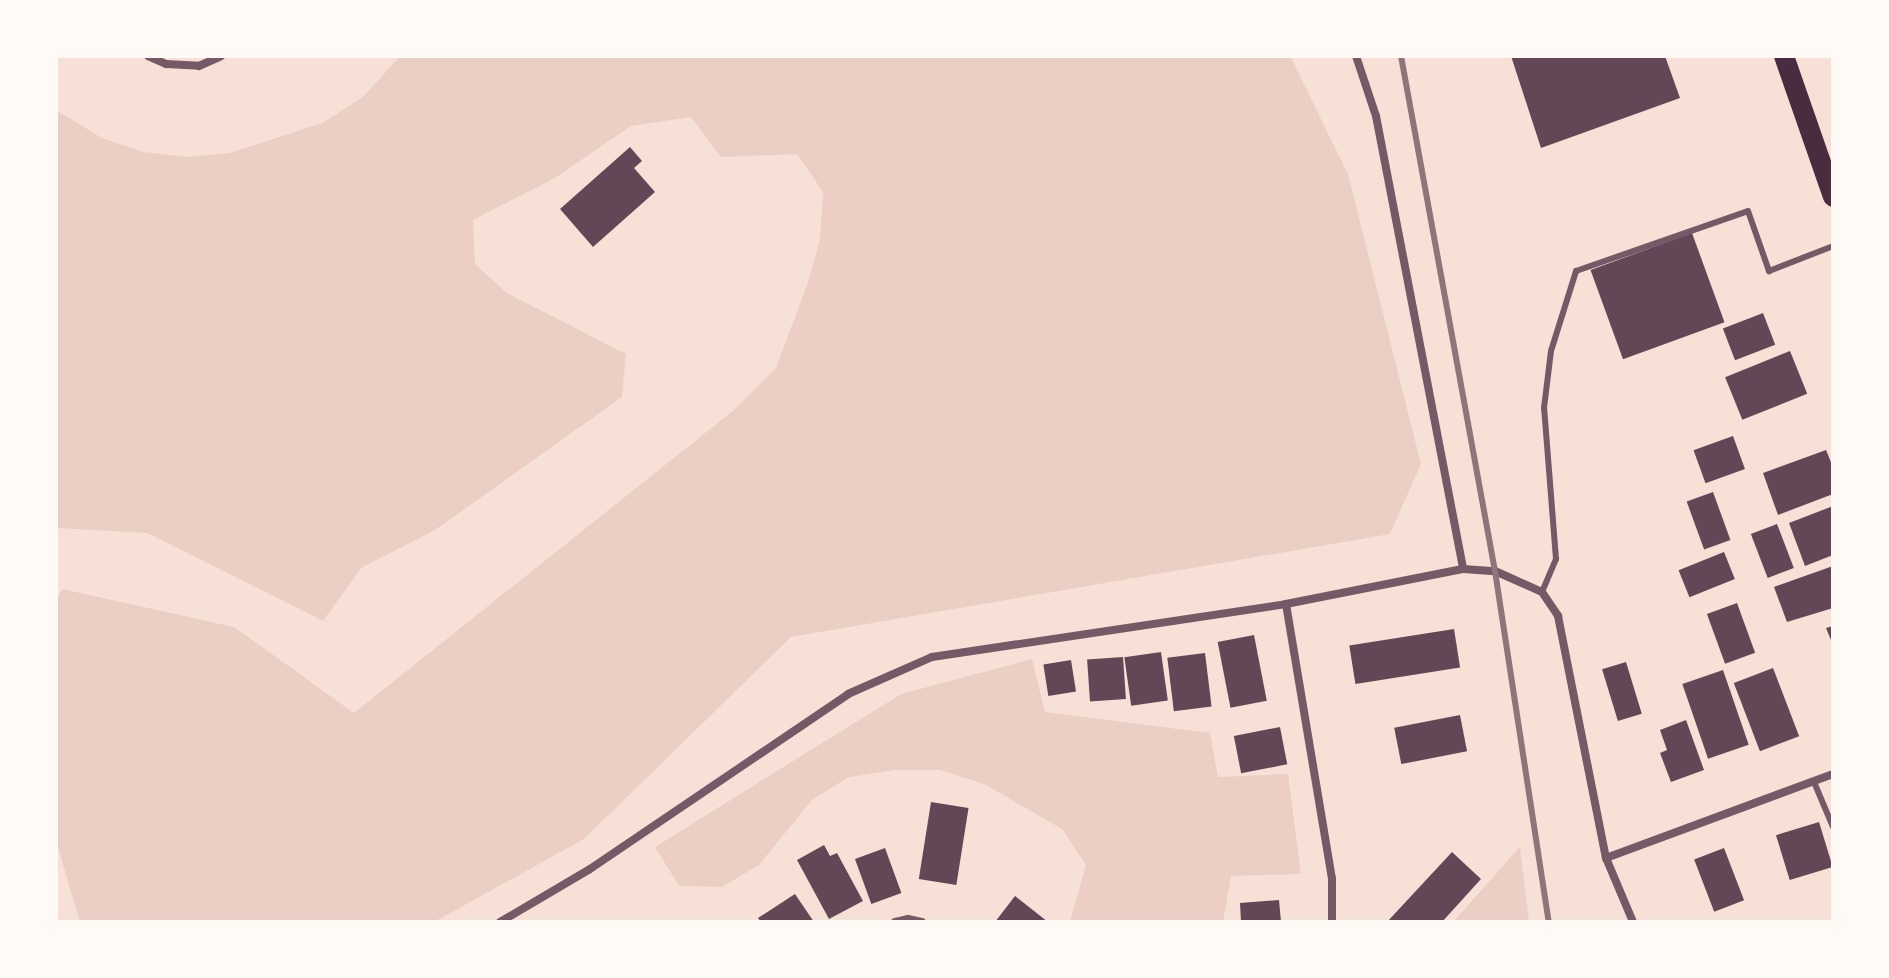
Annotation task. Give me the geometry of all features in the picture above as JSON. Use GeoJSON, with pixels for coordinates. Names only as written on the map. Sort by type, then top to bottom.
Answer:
{"type":"FeatureCollection","features":[{"type":"Feature","properties":{"kind":"main road"},"geometry":{"type":"LineString","coordinates":[[1784,56],[1833,197]]}},
{"type":"Feature","properties":{"kind":"street"},"geometry":{"type":"LineString","coordinates":[[148,56],[166,64],[199,66],[221,56]]}},
{"type":"Feature","properties":{"kind":"street"},"geometry":{"type":"LineString","coordinates":[[1356,56],[1376,116],[1463,569]]}},
{"type":"Feature","properties":{"kind":"street"},"geometry":{"type":"LineString","coordinates":[[500,922],[590,869],[848,694],[932,657],[1286,604],[1463,569],[1495,571],[1542,592],[1558,616],[1606,858],[1633,922]]}},
{"type":"Feature","properties":{"kind":"street"},"geometry":{"type":"LineString","coordinates":[[1286,604],[1332,879],[1332,922]]}},
{"type":"Feature","properties":{"kind":"street"},"geometry":{"type":"LineString","coordinates":[[1606,858],[1833,774]]}},
{"type":"Feature","properties":{"kind":"street"},"geometry":{"type":"LineString","coordinates":[[895,922],[908,919],[922,922]]}},
{"type":"Feature","properties":{"kind":"lane"},"geometry":{"type":"LineString","coordinates":[[1542,592],[1556,559],[1544,408],[1551,351],[1576,271],[1748,211],[1769,271],[1833,246]]}},
{"type":"Feature","properties":{"kind":"lane"},"geometry":{"type":"LineString","coordinates":[[1814,782],[1833,827]]}},
{"type":"Feature","properties":{"kind":"shaded area"},"geometry":{"type":"Polygon","coordinates":[[[400,56],[1290,56],[1348,174],[1421,464],[1390,534],[791,637],[584,839],[434,922],[80,922],[56,841],[56,600],[62,589],[234,627],[354,713],[734,410],[776,368],[807,285],[820,239],[823,192],[797,154],[721,157],[691,117],[631,126],[555,178],[473,220],[475,264],[507,293],[626,354],[622,397],[435,530],[361,568],[323,621],[147,533],[56,528],[56,110],[102,138],[143,152],[186,157],[230,153],[322,123],[363,97],[400,56]]]}},
{"type":"Feature","properties":{"kind":"shaded area"},"geometry":{"type":"Polygon","coordinates":[[[1032,659],[1045,712],[1210,733],[1218,777],[1288,774],[1301,874],[1231,876],[1223,922],[1070,922],[1086,865],[1062,829],[984,784],[940,770],[895,770],[849,777],[812,800],[759,865],[722,887],[679,886],[655,847],[901,694],[1032,659]]]}},
{"type":"Feature","properties":{"kind":"shaded area"},"geometry":{"type":"Polygon","coordinates":[[[1520,847],[1529,922],[1453,922],[1520,847]]]}},
{"type":"Feature","properties":{"kind":"building"},"geometry":{"type":"Polygon","coordinates":[[[1511,56],[1665,56],[1680,98],[1541,148],[1511,56]]]}},
{"type":"Feature","properties":{"kind":"building"},"geometry":{"type":"Polygon","coordinates":[[[630,147],[642,161],[634,168],[655,192],[593,247],[560,209],[630,147]]]}},
{"type":"Feature","properties":{"kind":"building"},"geometry":{"type":"Polygon","coordinates":[[[1692,233],[1724,322],[1623,359],[1591,270],[1692,233]]]}},
{"type":"Feature","properties":{"kind":"building"},"geometry":{"type":"Polygon","coordinates":[[[1763,313],[1775,345],[1735,360],[1723,328],[1763,313]]]}},
{"type":"Feature","properties":{"kind":"building"},"geometry":{"type":"Polygon","coordinates":[[[1790,351],[1807,394],[1742,420],[1725,377],[1790,351]]]}},
{"type":"Feature","properties":{"kind":"building"},"geometry":{"type":"Polygon","coordinates":[[[1733,436],[1745,469],[1706,483],[1694,450],[1733,436]]]}},
{"type":"Feature","properties":{"kind":"building"},"geometry":{"type":"Polygon","coordinates":[[[1826,450],[1833,467],[1833,494],[1778,515],[1763,473],[1826,450]]]}},
{"type":"Feature","properties":{"kind":"building"},"geometry":{"type":"Polygon","coordinates":[[[1713,492],[1730,540],[1704,550],[1687,502],[1713,492]]]}},
{"type":"Feature","properties":{"kind":"building"},"geometry":{"type":"Polygon","coordinates":[[[1833,506],[1833,555],[1805,566],[1789,523],[1833,506]]]}},
{"type":"Feature","properties":{"kind":"building"},"geometry":{"type":"Polygon","coordinates":[[[1777,524],[1794,568],[1768,578],[1751,534],[1777,524]]]}},
{"type":"Feature","properties":{"kind":"building"},"geometry":{"type":"Polygon","coordinates":[[[1724,552],[1735,579],[1689,597],[1679,570],[1724,552]]]}},
{"type":"Feature","properties":{"kind":"building"},"geometry":{"type":"Polygon","coordinates":[[[1833,566],[1833,608],[1787,622],[1774,587],[1833,566]]]}},
{"type":"Feature","properties":{"kind":"building"},"geometry":{"type":"Polygon","coordinates":[[[1737,603],[1755,653],[1725,664],[1707,614],[1737,603]]]}},
{"type":"Feature","properties":{"kind":"building"},"geometry":{"type":"Polygon","coordinates":[[[1833,626],[1833,645],[1826,628],[1833,626]]]}},
{"type":"Feature","properties":{"kind":"building"},"geometry":{"type":"Polygon","coordinates":[[[1454,629],[1460,668],[1355,684],[1349,646],[1454,629]]]}},
{"type":"Feature","properties":{"kind":"building"},"geometry":{"type":"Polygon","coordinates":[[[1254,635],[1267,701],[1230,708],[1218,642],[1254,635]]]}},
{"type":"Feature","properties":{"kind":"building"},"geometry":{"type":"Polygon","coordinates":[[[1161,652],[1168,701],[1131,706],[1124,657],[1161,652]]]}},
{"type":"Feature","properties":{"kind":"building"},"geometry":{"type":"Polygon","coordinates":[[[1205,653],[1212,707],[1174,711],[1167,658],[1205,653]]]}},
{"type":"Feature","properties":{"kind":"building"},"geometry":{"type":"Polygon","coordinates":[[[1123,657],[1126,699],[1090,701],[1087,660],[1123,657]]]}},
{"type":"Feature","properties":{"kind":"building"},"geometry":{"type":"Polygon","coordinates":[[[1071,660],[1076,692],[1048,696],[1043,664],[1071,660]]]}},
{"type":"Feature","properties":{"kind":"building"},"geometry":{"type":"Polygon","coordinates":[[[1626,662],[1642,714],[1618,721],[1602,669],[1626,662]]]}},
{"type":"Feature","properties":{"kind":"building"},"geometry":{"type":"Polygon","coordinates":[[[1773,668],[1799,736],[1760,751],[1734,683],[1773,668]]]}},
{"type":"Feature","properties":{"kind":"building"},"geometry":{"type":"Polygon","coordinates":[[[1723,670],[1749,745],[1708,759],[1682,684],[1723,670]]]}},
{"type":"Feature","properties":{"kind":"building"},"geometry":{"type":"Polygon","coordinates":[[[1460,715],[1467,751],[1401,764],[1394,728],[1460,715]]]}},
{"type":"Feature","properties":{"kind":"building"},"geometry":{"type":"Polygon","coordinates":[[[1686,720],[1704,770],[1671,782],[1660,753],[1667,750],[1660,730],[1686,720]]]}},
{"type":"Feature","properties":{"kind":"building"},"geometry":{"type":"Polygon","coordinates":[[[1280,727],[1287,764],[1241,773],[1234,736],[1280,727]]]}},
{"type":"Feature","properties":{"kind":"building"},"geometry":{"type":"Polygon","coordinates":[[[931,802],[969,808],[956,885],[919,879],[931,802]]]}},
{"type":"Feature","properties":{"kind":"building"},"geometry":{"type":"Polygon","coordinates":[[[1819,822],[1833,867],[1790,880],[1776,835],[1819,822]]]}},
{"type":"Feature","properties":{"kind":"building"},"geometry":{"type":"Polygon","coordinates":[[[824,845],[830,856],[837,853],[863,901],[829,919],[797,860],[824,845]]]}},
{"type":"Feature","properties":{"kind":"building"},"geometry":{"type":"Polygon","coordinates":[[[885,848],[901,893],[871,904],[855,859],[885,848]]]}},
{"type":"Feature","properties":{"kind":"building"},"geometry":{"type":"Polygon","coordinates":[[[1724,848],[1744,900],[1714,912],[1694,859],[1724,848]]]}},
{"type":"Feature","properties":{"kind":"building"},"geometry":{"type":"Polygon","coordinates":[[[1452,852],[1481,879],[1442,922],[1387,922],[1452,852]]]}},
{"type":"Feature","properties":{"kind":"building"},"geometry":{"type":"Polygon","coordinates":[[[795,894],[814,922],[761,922],[758,918],[795,894]]]}},
{"type":"Feature","properties":{"kind":"building"},"geometry":{"type":"Polygon","coordinates":[[[1015,896],[1048,922],[995,922],[1015,896]]]}},
{"type":"Feature","properties":{"kind":"building"},"geometry":{"type":"Polygon","coordinates":[[[1279,900],[1281,922],[1241,922],[1240,903],[1279,900]]]}},
{"type":"Feature","properties":{"kind":"railway"},"geometry":{"type":"LineString","coordinates":[[1401,56],[1495,571],[1549,922]]}}]}
